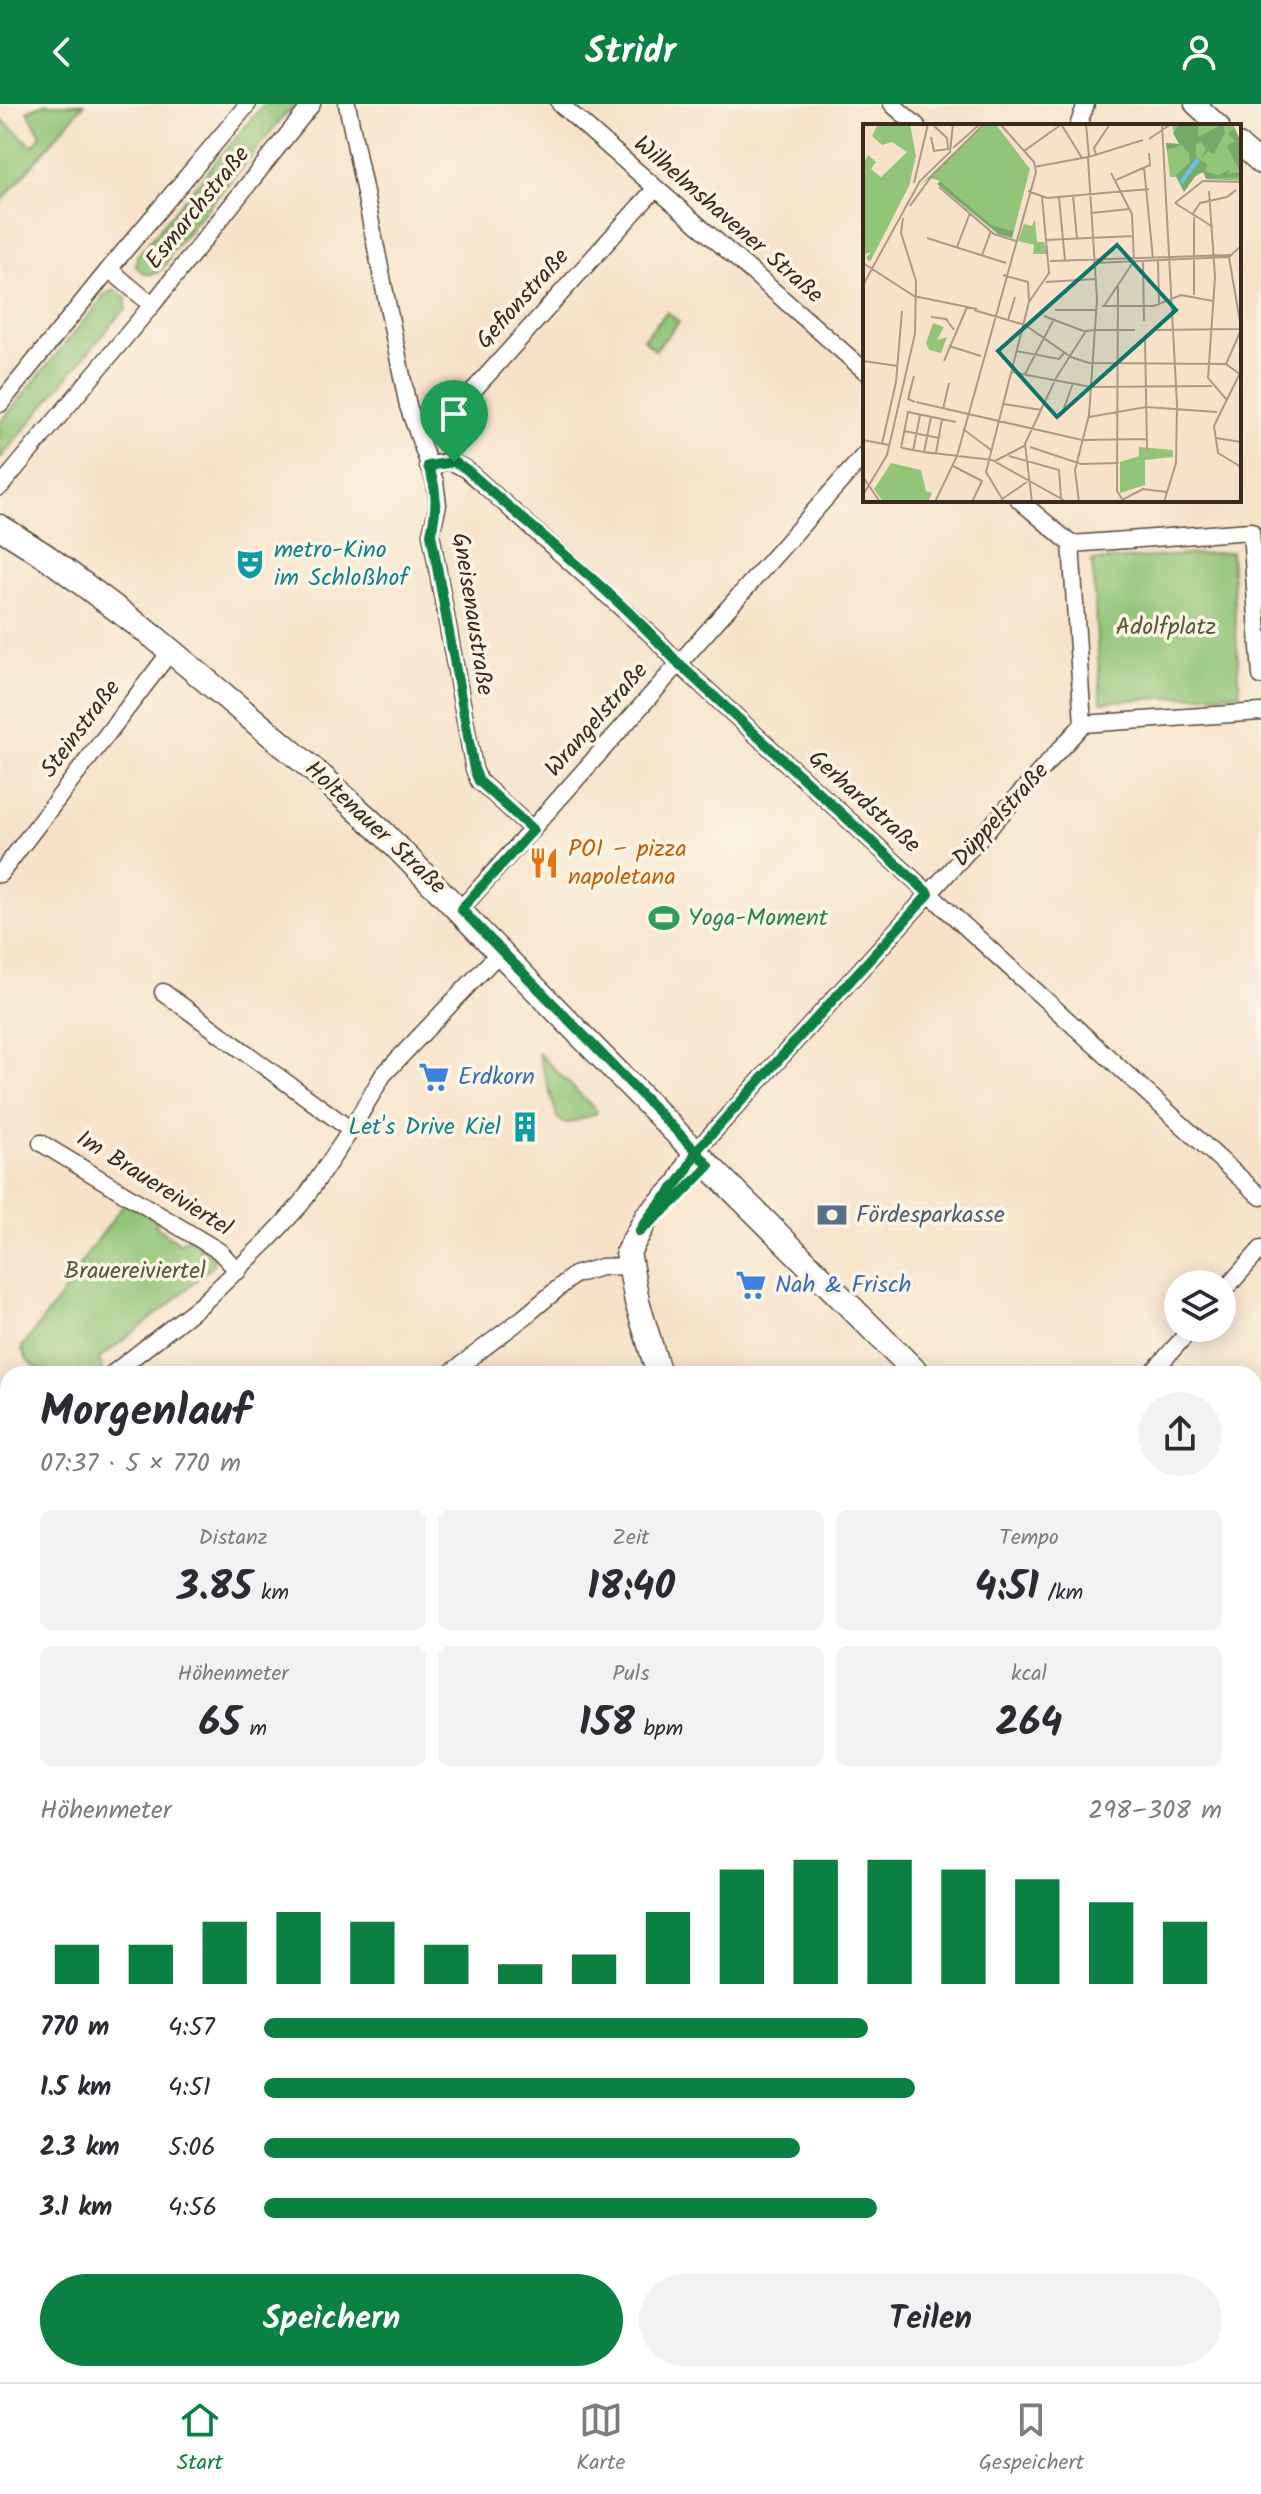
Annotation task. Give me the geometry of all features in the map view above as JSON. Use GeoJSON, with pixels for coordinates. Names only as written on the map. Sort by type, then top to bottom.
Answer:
{"type":"FeatureCollection","features":[{"type":"Feature","properties":{"kind":"main road","name":"Holtenauer Straße"},"geometry":{"type":"LineString","coordinates":[[0,527],[47,557],[171,651],[323,778],[461,909],[702,1158],[910,1366]]}},
{"type":"Feature","properties":{"kind":"main road","name":"Düppelstraße"},"geometry":{"type":"LineString","coordinates":[[633,1247],[647,1217],[702,1158]]}},
{"type":"Feature","properties":{"kind":"main road"},"geometry":{"type":"LineString","coordinates":[[633,1247],[657,1366]]}},
{"type":"Feature","properties":{"kind":"street","name":"Esmarchstraße"},"geometry":{"type":"LineString","coordinates":[[0,404],[248,104]]}},
{"type":"Feature","properties":{"kind":"street","name":"Esmarchstraße"},"geometry":{"type":"LineString","coordinates":[[0,487],[152,305],[312,104]]}},
{"type":"Feature","properties":{"kind":"street","name":"Gneisenaustraße"},"geometry":{"type":"LineString","coordinates":[[347,104],[408,406],[435,482],[438,505],[431,534],[474,769],[479,781],[533,830]]}},
{"type":"Feature","properties":{"kind":"street","name":"Wilhelmshavener Straße"},"geometry":{"type":"LineString","coordinates":[[560,104],[863,369]]}},
{"type":"Feature","properties":{"kind":"street"},"geometry":{"type":"LineString","coordinates":[[892,104],[915,124]]}},
{"type":"Feature","properties":{"kind":"street"},"geometry":{"type":"LineString","coordinates":[[1079,124],[1086,104]]}},
{"type":"Feature","properties":{"kind":"street"},"geometry":{"type":"LineString","coordinates":[[1195,104],[1217,124]]}},
{"type":"Feature","properties":{"kind":"street"},"geometry":{"type":"LineString","coordinates":[[1241,146],[1261,164]]}},
{"type":"Feature","properties":{"kind":"street","name":"Gefionstraße"},"geometry":{"type":"LineString","coordinates":[[414,421],[452,414],[656,188]]}},
{"type":"Feature","properties":{"kind":"street","name":"Esmarchstraße"},"geometry":{"type":"LineString","coordinates":[[109,269],[152,305]]}},
{"type":"Feature","properties":{"kind":"street","name":"Wrangelstraße"},"geometry":{"type":"LineString","coordinates":[[461,909],[863,456]]}},
{"type":"Feature","properties":{"kind":"street","name":"Gerhardstraße"},"geometry":{"type":"LineString","coordinates":[[428,466],[449,461],[466,469],[646,629],[679,664],[1261,1197]]}},
{"type":"Feature","properties":{"kind":"street"},"geometry":{"type":"LineString","coordinates":[[1021,502],[1071,544],[1256,526],[1261,676]]}},
{"type":"Feature","properties":{"kind":"street"},"geometry":{"type":"LineString","coordinates":[[1071,544],[1083,724],[1261,712]]}},
{"type":"Feature","properties":{"kind":"street","name":"Steinstraße"},"geometry":{"type":"LineString","coordinates":[[0,874],[171,651]]}},
{"type":"Feature","properties":{"kind":"street","name":"Düppelstraße"},"geometry":{"type":"LineString","coordinates":[[702,1158],[929,894],[1083,724]]}},
{"type":"Feature","properties":{"kind":"street","name":"Im Brauereiviertel"},"geometry":{"type":"LineString","coordinates":[[122,1366],[203,1303],[301,1204],[351,1130],[375,1086],[393,1063],[500,952]]}},
{"type":"Feature","properties":{"kind":"street"},"geometry":{"type":"LineString","coordinates":[[163,992],[351,1130]]}},
{"type":"Feature","properties":{"kind":"street","name":"Im Brauereiviertel"},"geometry":{"type":"LineString","coordinates":[[41,1143],[219,1251],[238,1271]]}},
{"type":"Feature","properties":{"kind":"street"},"geometry":{"type":"LineString","coordinates":[[460,1366],[574,1275],[601,1267],[633,1247]]}},
{"type":"Feature","properties":{"kind":"street"},"geometry":{"type":"LineString","coordinates":[[1236,1277],[1261,1249]]}},
{"type":"Feature","properties":{"kind":"street"},"geometry":{"type":"LineString","coordinates":[[1158,1366],[1180,1342]]}},
{"type":"Feature","properties":{"kind":"green space"},"geometry":{"type":"Polygon","coordinates":[[[44,104],[84,104],[0,203],[0,118],[33,146],[41,135],[27,111],[44,104]]]}},
{"type":"Feature","properties":{"kind":"green space"},"geometry":{"type":"Polygon","coordinates":[[[264,104],[302,104],[297,111],[288,111],[171,252],[161,269],[152,274],[141,271],[136,266],[137,256],[264,104]]]}},
{"type":"Feature","properties":{"kind":"green space"},"geometry":{"type":"Polygon","coordinates":[[[114,290],[126,297],[126,310],[0,459],[0,423],[102,296],[114,290]]]}},
{"type":"Feature","properties":{"kind":"green space"},"geometry":{"type":"Polygon","coordinates":[[[667,312],[679,322],[655,350],[643,339],[667,312]]]}},
{"type":"Feature","properties":{"kind":"green space","name":"Adolfplatz"},"geometry":{"type":"Polygon","coordinates":[[[1231,552],[1240,693],[1101,702],[1092,561],[1231,552]]]}},
{"type":"Feature","properties":{"kind":"green space"},"geometry":{"type":"Polygon","coordinates":[[[538,1053],[597,1111],[596,1114],[566,1124],[558,1119],[538,1053]]]}},
{"type":"Feature","properties":{"kind":"green space","name":"Brauereiviertel"},"geometry":{"type":"Polygon","coordinates":[[[126,1201],[158,1221],[155,1226],[180,1243],[188,1238],[214,1259],[213,1265],[170,1304],[99,1359],[101,1366],[34,1366],[22,1347],[71,1283],[75,1271],[126,1201]]]}},
{"type":"Feature","properties":{"kind":"place","name":"metro-Kino im Schloßhof"},"geometry":{"type":"Point","coordinates":[250,564]}},
{"type":"Feature","properties":{"kind":"place","name":"POI – pizza napoletana"},"geometry":{"type":"Point","coordinates":[544,863]}},
{"type":"Feature","properties":{"kind":"place","name":"Yoga-Moment"},"geometry":{"type":"Point","coordinates":[664,918]}},
{"type":"Feature","properties":{"kind":"place","name":"Erdkorn"},"geometry":{"type":"Point","coordinates":[434,1077]}},
{"type":"Feature","properties":{"kind":"place","name":"Let's Drive Kiel"},"geometry":{"type":"Point","coordinates":[525,1127]}},
{"type":"Feature","properties":{"kind":"place","name":"Fördesparkasse"},"geometry":{"type":"Point","coordinates":[832,1215]}},
{"type":"Feature","properties":{"kind":"place","name":"Nah & Frisch"},"geometry":{"type":"Point","coordinates":[751,1285]}},
{"type":"Feature","properties":{"kind":"route"},"geometry":{"type":"LineString","coordinates":[[454,462],[428,466],[435,482],[438,505],[431,534],[474,769],[479,781],[533,830],[461,909],[696,1151],[679,1185],[647,1217],[639,1232],[709,1166],[696,1151],[929,894],[603,590],[466,469],[454,462]]}}]}
